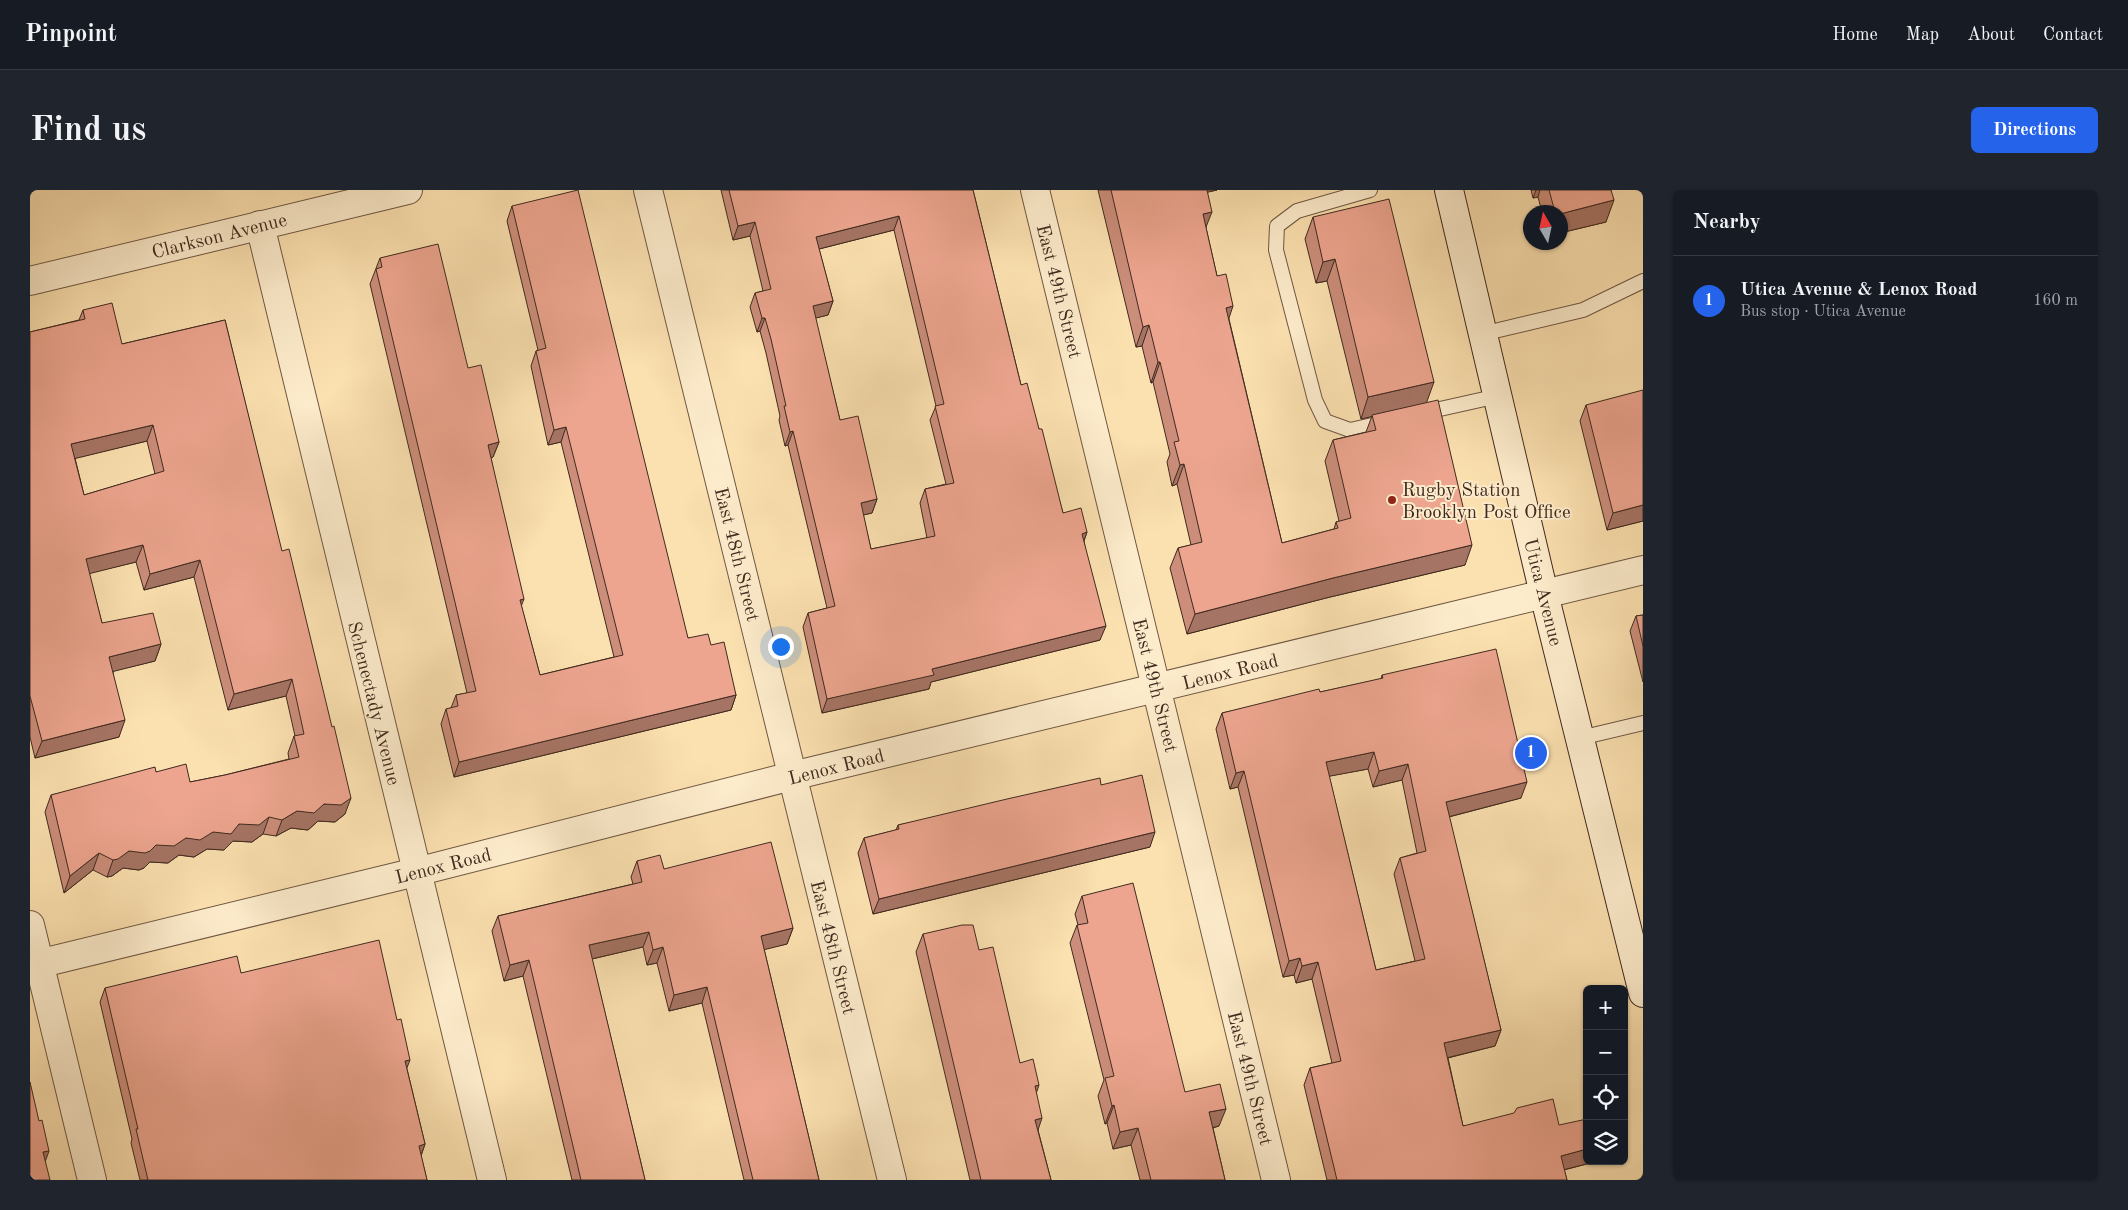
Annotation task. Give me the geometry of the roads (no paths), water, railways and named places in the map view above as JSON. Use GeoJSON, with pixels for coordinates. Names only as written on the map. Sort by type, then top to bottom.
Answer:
{"type":"FeatureCollection","features":[{"type":"Feature","properties":{"kind":"street","name":"Clarkson Avenue"},"geometry":{"type":"LineString","coordinates":[[30,281],[408,190]]}},
{"type":"Feature","properties":{"kind":"street","name":"East 48th Street"},"geometry":{"type":"LineString","coordinates":[[648,190],[892,1180]]}},
{"type":"Feature","properties":{"kind":"street","name":"East 49th Street"},"geometry":{"type":"LineString","coordinates":[[1035,190],[1276,1180]]}},
{"type":"Feature","properties":{"kind":"street","name":"Utica Avenue"},"geometry":{"type":"LineString","coordinates":[[1450,190],[1544,594],[1643,993]]}},
{"type":"Feature","properties":{"kind":"street","name":"Schenectady Avenue"},"geometry":{"type":"LineString","coordinates":[[260,225],[492,1180]]}},
{"type":"Feature","properties":{"kind":"street","name":"Lenox Road"},"geometry":{"type":"LineString","coordinates":[[35,965],[416,872],[792,776],[1643,570]]}},
{"type":"Feature","properties":{"kind":"street"},"geometry":{"type":"LineString","coordinates":[[30,925],[35,965],[92,1180]]}},
{"type":"Feature","properties":{"kind":"lane"},"geometry":{"type":"LineString","coordinates":[[1370,190],[1297,211],[1277,226],[1276,250],[1315,400],[1325,421],[1350,430],[1498,396]]}},
{"type":"Feature","properties":{"kind":"lane"},"geometry":{"type":"LineString","coordinates":[[1482,334],[1583,310],[1643,281]]}},
{"type":"Feature","properties":{"kind":"lane"},"geometry":{"type":"LineString","coordinates":[[1580,738],[1643,723]]}},
{"type":"Feature","properties":{"kind":"place","name":"Rugby Station Brooklyn Post Office"},"geometry":{"type":"Point","coordinates":[1392,500]}},
{"type":"Feature","properties":{"kind":"place","name":"Utica Avenue & Lenox Road"},"geometry":{"type":"Point","coordinates":[1531,753]}}]}
